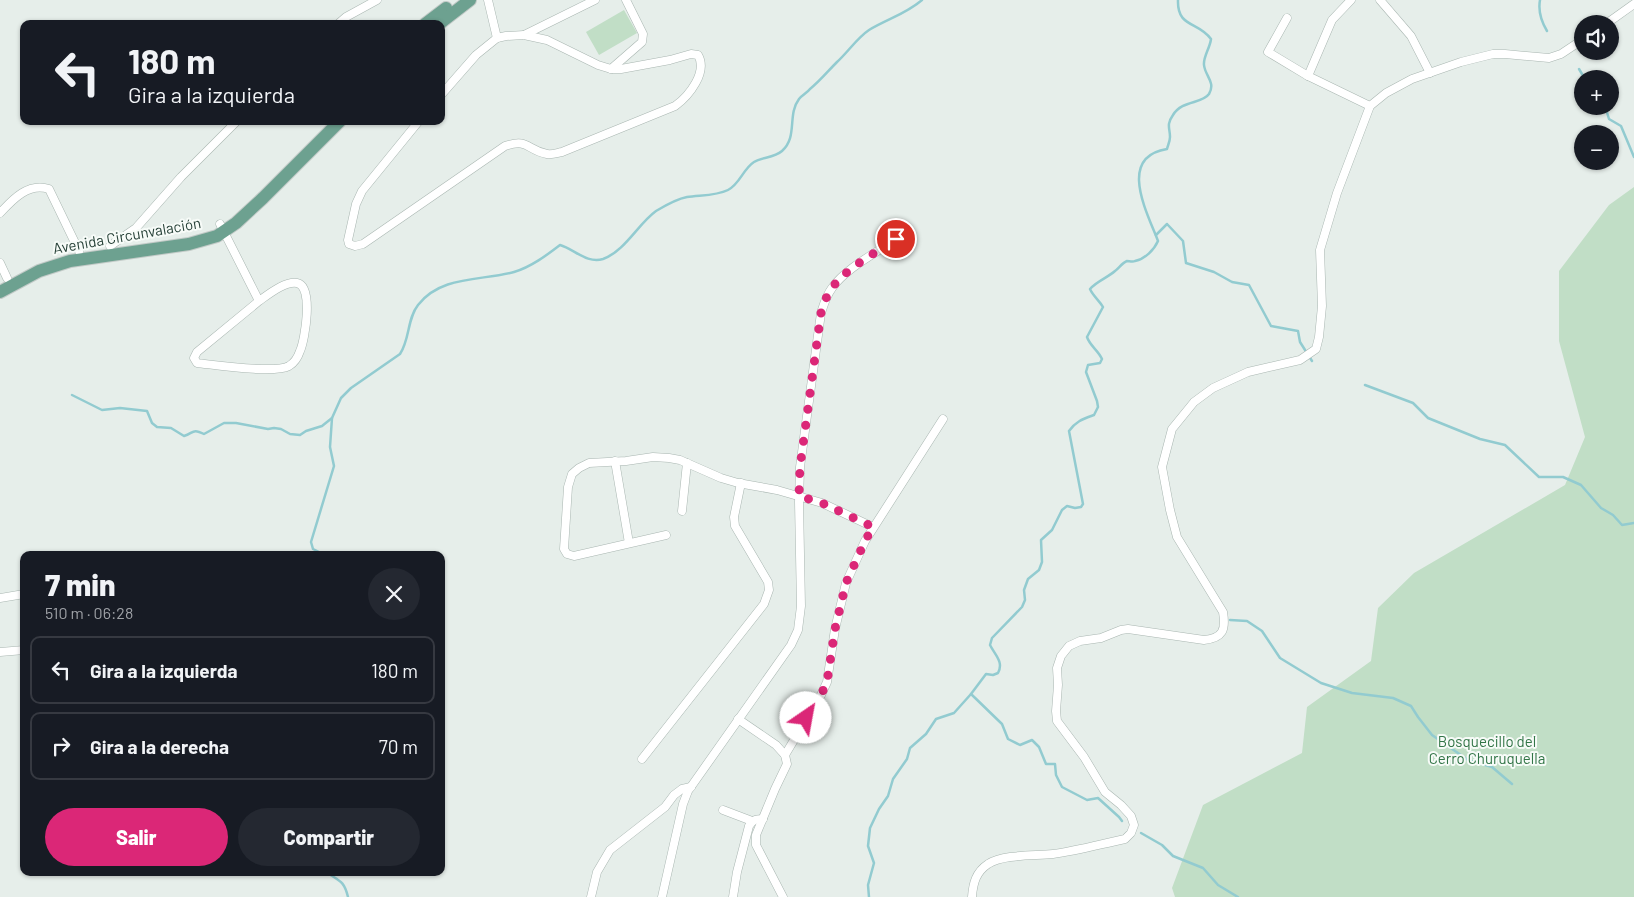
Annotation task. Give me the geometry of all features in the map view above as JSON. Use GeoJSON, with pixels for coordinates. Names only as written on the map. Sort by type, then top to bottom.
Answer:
{"type":"FeatureCollection","features":[{"type":"Feature","properties":{"kind":"main road"},"geometry":{"type":"LineString","coordinates":[[430,20],[455,0]]}},
{"type":"Feature","properties":{"kind":"main road"},"geometry":{"type":"LineString","coordinates":[[444,20],[470,0]]}},
{"type":"Feature","properties":{"kind":"main road","name":"Avenida Circunvalación"},"geometry":{"type":"LineString","coordinates":[[0,292],[40,271],[62,263],[189,244],[217,236],[231,217],[324,125]]}},
{"type":"Feature","properties":{"kind":"main road","name":"Avenida Circunvalación"},"geometry":{"type":"LineString","coordinates":[[3,280],[36,262],[52,257],[110,246],[187,236],[236,224],[336,125]]}},
{"type":"Feature","properties":{"kind":"street"},"geometry":{"type":"LineString","coordinates":[[343,20],[376,0]]}},
{"type":"Feature","properties":{"kind":"street"},"geometry":{"type":"LineString","coordinates":[[488,0],[497,38]]}},
{"type":"Feature","properties":{"kind":"street"},"geometry":{"type":"LineString","coordinates":[[524,35],[595,0]]}},
{"type":"Feature","properties":{"kind":"street"},"geometry":{"type":"LineString","coordinates":[[612,69],[642,42],[643,34],[626,0]]}},
{"type":"Feature","properties":{"kind":"street"},"geometry":{"type":"LineString","coordinates":[[1308,76],[1332,20],[1351,0]]}},
{"type":"Feature","properties":{"kind":"street"},"geometry":{"type":"LineString","coordinates":[[1380,0],[1411,36],[1430,73]]}},
{"type":"Feature","properties":{"kind":"street"},"geometry":{"type":"LineString","coordinates":[[1619,15],[1634,4]]}},
{"type":"Feature","properties":{"kind":"street"},"geometry":{"type":"LineString","coordinates":[[1286,18],[1268,52],[1308,76],[1370,106]]}},
{"type":"Feature","properties":{"kind":"street"},"geometry":{"type":"LineString","coordinates":[[416,125],[362,192],[356,204],[348,240],[349,244],[356,246],[363,244],[505,146],[523,143],[548,154],[562,152],[675,106],[682,102],[697,78],[700,72],[701,60],[698,55],[691,54],[670,60],[612,69],[598,65],[547,40],[524,35],[497,38],[466,65],[445,90]]}},
{"type":"Feature","properties":{"kind":"street"},"geometry":{"type":"LineString","coordinates":[[972,897],[972,888],[980,870],[990,863],[1006,858],[1054,854],[1125,839],[1131,833],[1134,824],[1131,816],[1105,792],[1084,757],[1057,721],[1057,668],[1061,656],[1069,646],[1080,641],[1102,638],[1120,630],[1139,630],[1204,640],[1214,639],[1222,634],[1225,625],[1223,612],[1177,537],[1170,510],[1162,467],[1172,429],[1194,402],[1213,388],[1248,372],[1300,360],[1316,349],[1320,337],[1322,306],[1320,250],[1337,193],[1370,106],[1386,93],[1412,80],[1460,62],[1492,54],[1549,58],[1561,54],[1574,45]]}},
{"type":"Feature","properties":{"kind":"street"},"geometry":{"type":"LineString","coordinates":[[110,246],[136,228],[181,176],[233,125]]}},
{"type":"Feature","properties":{"kind":"street"},"geometry":{"type":"LineString","coordinates":[[0,213],[15,197],[41,186],[49,189],[79,251]]}},
{"type":"Feature","properties":{"kind":"street"},"geometry":{"type":"LineString","coordinates":[[222,227],[259,301]]}},
{"type":"Feature","properties":{"kind":"street"},"geometry":{"type":"LineString","coordinates":[[662,897],[683,804],[691,787],[791,644],[798,630],[801,606],[800,467],[821,313],[825,300],[832,287],[848,272],[896,239]]}},
{"type":"Feature","properties":{"kind":"street"},"geometry":{"type":"LineString","coordinates":[[0,264],[3,280]]}},
{"type":"Feature","properties":{"kind":"street"},"geometry":{"type":"LineString","coordinates":[[297,283],[306,292],[308,310],[301,350],[296,360],[288,367],[274,370],[197,363],[194,358],[197,352],[259,301],[286,285],[297,283]]}},
{"type":"Feature","properties":{"kind":"street"},"geometry":{"type":"LineString","coordinates":[[784,755],[827,682],[835,629],[846,583],[865,541],[943,419]]}},
{"type":"Feature","properties":{"kind":"street"},"geometry":{"type":"LineString","coordinates":[[666,535],[574,556],[567,554],[564,549],[568,487],[572,474],[578,468],[589,463],[653,457],[670,458],[680,460],[721,478],[741,484],[777,490],[822,503],[873,527]]}},
{"type":"Feature","properties":{"kind":"street"},"geometry":{"type":"LineString","coordinates":[[615,461],[629,543]]}},
{"type":"Feature","properties":{"kind":"street"},"geometry":{"type":"LineString","coordinates":[[682,510],[687,463]]}},
{"type":"Feature","properties":{"kind":"street"},"geometry":{"type":"LineString","coordinates":[[642,760],[764,604],[769,590],[768,582],[735,526],[734,517],[741,484]]}},
{"type":"Feature","properties":{"kind":"street"},"geometry":{"type":"LineString","coordinates":[[0,598],[20,595]]}},
{"type":"Feature","properties":{"kind":"street"},"geometry":{"type":"LineString","coordinates":[[0,652],[20,650]]}},
{"type":"Feature","properties":{"kind":"street"},"geometry":{"type":"LineString","coordinates":[[738,719],[776,745],[784,755],[787,764],[756,835],[756,845],[783,897]]}},
{"type":"Feature","properties":{"kind":"street"},"geometry":{"type":"LineString","coordinates":[[591,897],[597,872],[610,850],[665,807],[674,795],[682,789],[691,787]]}},
{"type":"Feature","properties":{"kind":"street"},"geometry":{"type":"LineString","coordinates":[[723,810],[752,821],[756,819],[762,820]]}},
{"type":"Feature","properties":{"kind":"street"},"geometry":{"type":"LineString","coordinates":[[733,897],[737,872],[752,821]]}},
{"type":"Feature","properties":{"kind":"green space"},"geometry":{"type":"Polygon","coordinates":[[[624,10],[637,33],[599,55],[586,32],[624,10]]]}},
{"type":"Feature","properties":{"kind":"green space","name":"Bosquecillo del Cerro Churuquella"},"geometry":{"type":"Polygon","coordinates":[[[1634,187],[1634,897],[1175,897],[1172,888],[1203,805],[1302,753],[1307,707],[1371,661],[1378,608],[1414,573],[1565,485],[1585,437],[1559,341],[1559,271],[1609,205],[1634,187]]]}},
{"type":"Feature","properties":{"kind":"waterway"},"geometry":{"type":"LineString","coordinates":[[317,551],[313,549],[311,542],[334,466],[330,447],[332,418],[341,398],[351,388],[400,354],[414,311],[427,295],[438,288],[450,284],[520,270],[539,260],[560,245],[586,258],[603,259],[625,244],[649,216],[667,204],[683,198],[728,190],[736,184],[747,168],[754,162],[782,151],[790,139],[795,105],[799,99],[821,79],[860,37],[922,0]]}},
{"type":"Feature","properties":{"kind":"waterway"},"geometry":{"type":"LineString","coordinates":[[869,897],[868,885],[874,863],[868,846],[870,828],[888,796],[893,779],[907,759],[910,748],[926,734],[936,719],[954,713],[986,674],[993,675],[998,673],[1000,665],[990,645],[992,638],[1022,607],[1025,600],[1024,590],[1028,579],[1039,570],[1042,562],[1041,540],[1052,530],[1062,510],[1067,506],[1075,508],[1081,507],[1083,504],[1069,431],[1083,419],[1094,415],[1098,407],[1086,372],[1088,365],[1100,363],[1102,359],[1087,337],[1103,307],[1090,289],[1125,262],[1139,260],[1152,251],[1158,241],[1148,216],[1140,187],[1139,174],[1143,163],[1152,154],[1167,149],[1170,138],[1170,121],[1177,110],[1186,104],[1206,97],[1211,90],[1211,82],[1204,62],[1211,39],[1206,33],[1185,20],[1181,15],[1178,0]]}},
{"type":"Feature","properties":{"kind":"waterway"},"geometry":{"type":"LineString","coordinates":[[1540,0],[1540,16],[1547,31]]}},
{"type":"Feature","properties":{"kind":"waterway"},"geometry":{"type":"LineString","coordinates":[[1608,115],[1609,119],[1621,126],[1634,157]]}},
{"type":"Feature","properties":{"kind":"waterway"},"geometry":{"type":"LineString","coordinates":[[1156,235],[1167,224],[1183,241],[1186,263],[1214,272],[1232,282],[1249,285],[1271,326],[1298,331],[1300,342],[1312,361]]}},
{"type":"Feature","properties":{"kind":"waterway"},"geometry":{"type":"LineString","coordinates":[[1365,385],[1413,403],[1428,418],[1480,439],[1505,445],[1539,477],[1563,477],[1581,485],[1601,508],[1613,515],[1622,525],[1634,523]]}},
{"type":"Feature","properties":{"kind":"waterway"},"geometry":{"type":"LineString","coordinates":[[72,395],[102,410],[120,408],[147,411],[152,423],[157,427],[171,428],[184,436],[195,431],[204,434],[224,423],[281,429],[290,434],[300,435],[322,426],[332,418]]}},
{"type":"Feature","properties":{"kind":"waterway"},"geometry":{"type":"LineString","coordinates":[[1230,620],[1247,621],[1262,631],[1280,658],[1321,683],[1352,693],[1393,698],[1411,706],[1432,735],[1468,760],[1492,767],[1512,784]]}},
{"type":"Feature","properties":{"kind":"waterway"},"geometry":{"type":"LineString","coordinates":[[971,694],[1002,724],[1008,739],[1020,745],[1032,740],[1039,747],[1046,764],[1055,764],[1056,775],[1062,787],[1087,800],[1098,798],[1122,821]]}},
{"type":"Feature","properties":{"kind":"waterway"},"geometry":{"type":"LineString","coordinates":[[1141,833],[1162,845],[1173,856],[1203,868],[1218,885],[1238,897]]}},
{"type":"Feature","properties":{"kind":"waterway"},"geometry":{"type":"LineString","coordinates":[[333,876],[343,884],[348,897]]}},
{"type":"Feature","properties":{"kind":"route"},"geometry":{"type":"LineString","coordinates":[[806,718],[827,682],[835,629],[846,583],[873,527],[822,503],[799,496],[800,467],[821,313],[832,287],[848,272],[896,239]]}}]}
